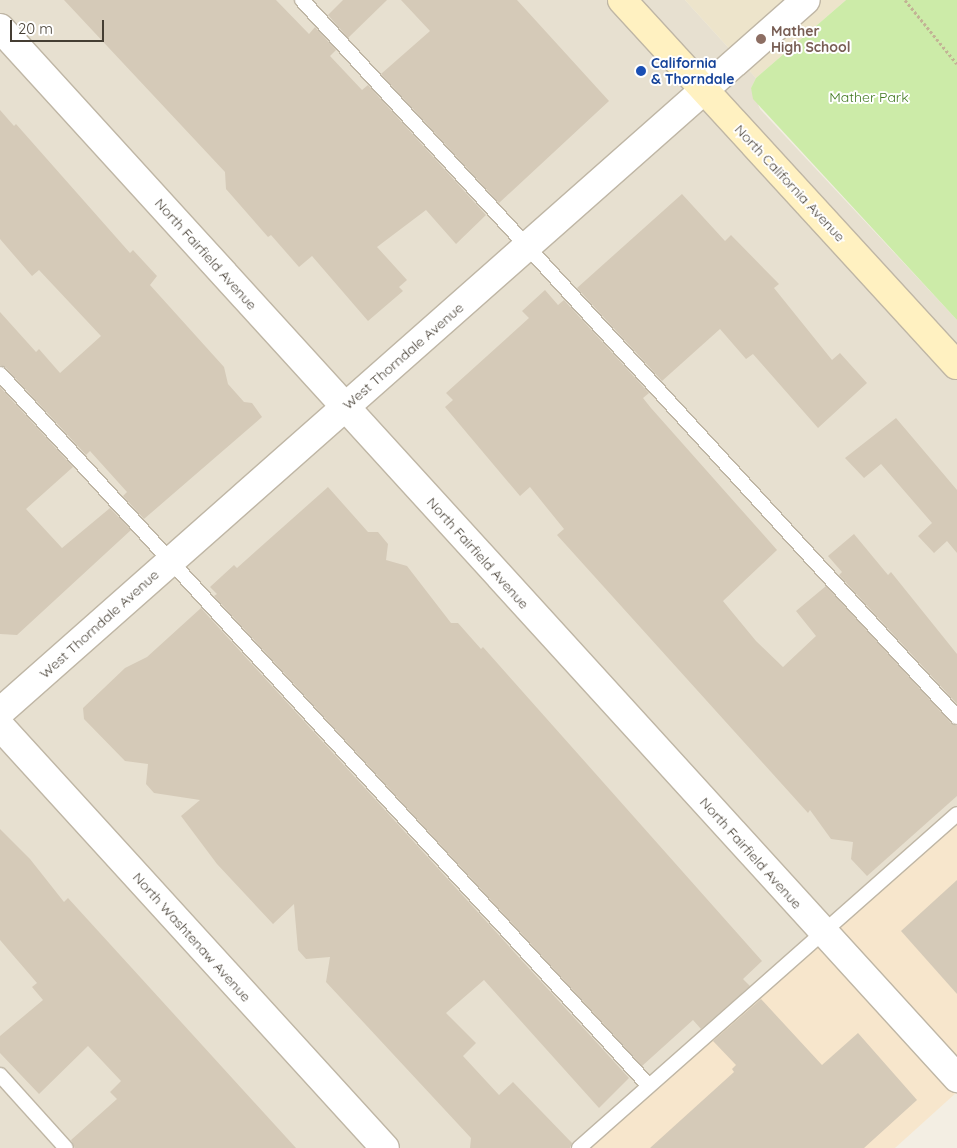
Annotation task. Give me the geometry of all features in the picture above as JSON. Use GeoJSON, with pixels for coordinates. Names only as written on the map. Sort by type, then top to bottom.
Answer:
{"type":"FeatureCollection","features":[{"type":"Feature","properties":{"kind":"main road","name":"North California Avenue"},"geometry":{"type":"LineString","coordinates":[[622,0],[957,365]]}},
{"type":"Feature","properties":{"kind":"street","name":"West Thorndale Avenue"},"geometry":{"type":"LineString","coordinates":[[0,712],[704,89],[795,4]]}},
{"type":"Feature","properties":{"kind":"street","name":"North Fairfield Avenue"},"geometry":{"type":"LineString","coordinates":[[0,28],[957,1078]]}},
{"type":"Feature","properties":{"kind":"street","name":"North Washtenaw Avenue"},"geometry":{"type":"LineString","coordinates":[[0,726],[385,1148]]}},
{"type":"Feature","properties":{"kind":"lane"},"geometry":{"type":"LineString","coordinates":[[302,0],[957,717]]}},
{"type":"Feature","properties":{"kind":"lane"},"geometry":{"type":"LineString","coordinates":[[0,374],[649,1086]]}},
{"type":"Feature","properties":{"kind":"lane"},"geometry":{"type":"LineString","coordinates":[[579,1148],[957,814]]}},
{"type":"Feature","properties":{"kind":"lane"},"geometry":{"type":"LineString","coordinates":[[0,1075],[66,1148]]}},
{"type":"Feature","properties":{"kind":"path"},"geometry":{"type":"LineString","coordinates":[[905,0],[957,64]]}},
{"type":"Feature","properties":{"kind":"shaded area"},"geometry":{"type":"Polygon","coordinates":[[[0,0],[685,0],[756,78],[751,88],[760,109],[957,320],[957,817],[583,1148],[0,1148],[0,0]]]}},
{"type":"Feature","properties":{"kind":"shaded area","name":"Mather High School"},"geometry":{"type":"Polygon","coordinates":[[[685,0],[846,0],[756,78],[685,0]]]}},
{"type":"Feature","properties":{"kind":"shaded area"},"geometry":{"type":"Polygon","coordinates":[[[957,817],[957,1092],[895,1148],[583,1148],[957,817]]]}},
{"type":"Feature","properties":{"kind":"green space","name":"Mather Park"},"geometry":{"type":"Polygon","coordinates":[[[846,0],[957,0],[957,320],[753,99],[751,88],[756,78],[846,0]]]}},
{"type":"Feature","properties":{"kind":"building"},"geometry":{"type":"Polygon","coordinates":[[[64,0],[276,0],[309,34],[315,27],[336,50],[330,56],[362,90],[368,85],[486,215],[456,244],[426,210],[377,247],[407,280],[399,287],[403,291],[368,321],[312,256],[299,267],[271,235],[268,237],[226,189],[225,172],[64,0]]]}},
{"type":"Feature","properties":{"kind":"building"},"geometry":{"type":"Polygon","coordinates":[[[343,0],[387,0],[348,38],[328,15],[343,0]]]}},
{"type":"Feature","properties":{"kind":"building"},"geometry":{"type":"Polygon","coordinates":[[[401,0],[517,0],[609,101],[499,203],[381,74],[430,31],[401,0]]]}},
{"type":"Feature","properties":{"kind":"building"},"geometry":{"type":"Polygon","coordinates":[[[0,110],[14,126],[16,124],[130,253],[133,250],[157,276],[150,285],[224,367],[228,384],[244,402],[252,403],[262,417],[144,519],[123,496],[127,492],[90,451],[86,455],[6,368],[0,365],[0,312],[36,352],[39,349],[60,373],[101,336],[39,270],[32,276],[0,239],[0,110]]]}},
{"type":"Feature","properties":{"kind":"building"},"geometry":{"type":"Polygon","coordinates":[[[682,194],[725,241],[731,235],[779,284],[774,288],[832,360],[840,353],[867,383],[818,428],[753,354],[746,359],[720,329],[662,381],[577,288],[682,194]]]}},
{"type":"Feature","properties":{"kind":"building"},"geometry":{"type":"Polygon","coordinates":[[[545,290],[558,305],[564,300],[649,393],[643,398],[651,408],[777,550],[723,601],[756,641],[783,667],[816,636],[796,611],[826,586],[951,723],[957,726],[957,796],[867,876],[851,859],[853,842],[831,839],[810,810],[808,813],[557,535],[564,529],[530,487],[520,496],[445,407],[453,400],[446,393],[529,318],[522,311],[545,290]]]}},
{"type":"Feature","properties":{"kind":"building"},"geometry":{"type":"Polygon","coordinates":[[[0,387],[73,467],[26,509],[62,548],[110,508],[131,530],[17,635],[0,634],[0,387]]]}},
{"type":"Feature","properties":{"kind":"building"},"geometry":{"type":"Polygon","coordinates":[[[896,418],[957,490],[957,553],[947,541],[934,553],[918,536],[932,523],[881,464],[864,478],[845,458],[896,418]]]}},
{"type":"Feature","properties":{"kind":"building"},"geometry":{"type":"Polygon","coordinates":[[[328,487],[368,532],[378,532],[388,544],[386,560],[407,566],[451,623],[458,623],[481,649],[483,647],[762,961],[743,979],[750,986],[701,1029],[693,1020],[642,1066],[214,596],[217,594],[210,587],[234,565],[237,568],[328,487]]]}},
{"type":"Feature","properties":{"kind":"building"},"geometry":{"type":"Polygon","coordinates":[[[854,534],[888,575],[891,572],[957,654],[957,704],[839,575],[842,572],[828,556],[854,534]]]}},
{"type":"Feature","properties":{"kind":"building"},"geometry":{"type":"Polygon","coordinates":[[[201,608],[629,1078],[599,1108],[484,980],[446,1013],[476,1043],[463,1056],[499,1095],[513,1082],[572,1143],[570,1148],[470,1148],[471,1138],[326,982],[330,957],[306,959],[298,950],[294,904],[273,924],[217,864],[181,816],[200,800],[154,793],[146,784],[148,764],[125,761],[84,719],[83,708],[125,668],[147,657],[201,608]]]}},
{"type":"Feature","properties":{"kind":"building"},"geometry":{"type":"Polygon","coordinates":[[[0,829],[30,859],[64,902],[68,898],[296,1148],[75,1148],[71,1140],[117,1099],[110,1092],[121,1081],[88,1046],[39,1094],[0,1053],[0,1036],[43,1000],[32,987],[37,983],[0,940],[0,829]]]}},
{"type":"Feature","properties":{"kind":"building"},"geometry":{"type":"Polygon","coordinates":[[[957,880],[957,994],[901,931],[957,880]]]}},
{"type":"Feature","properties":{"kind":"building"},"geometry":{"type":"Polygon","coordinates":[[[761,999],[822,1065],[858,1033],[917,1100],[864,1148],[650,1148],[734,1072],[732,1069],[736,1065],[713,1041],[761,999]]]}},
{"type":"Feature","properties":{"kind":"place","name":"Mather High School"},"geometry":{"type":"Point","coordinates":[761,39]}},
{"type":"Feature","properties":{"kind":"place","name":"California & Thorndale"},"geometry":{"type":"Point","coordinates":[641,71]}}]}
